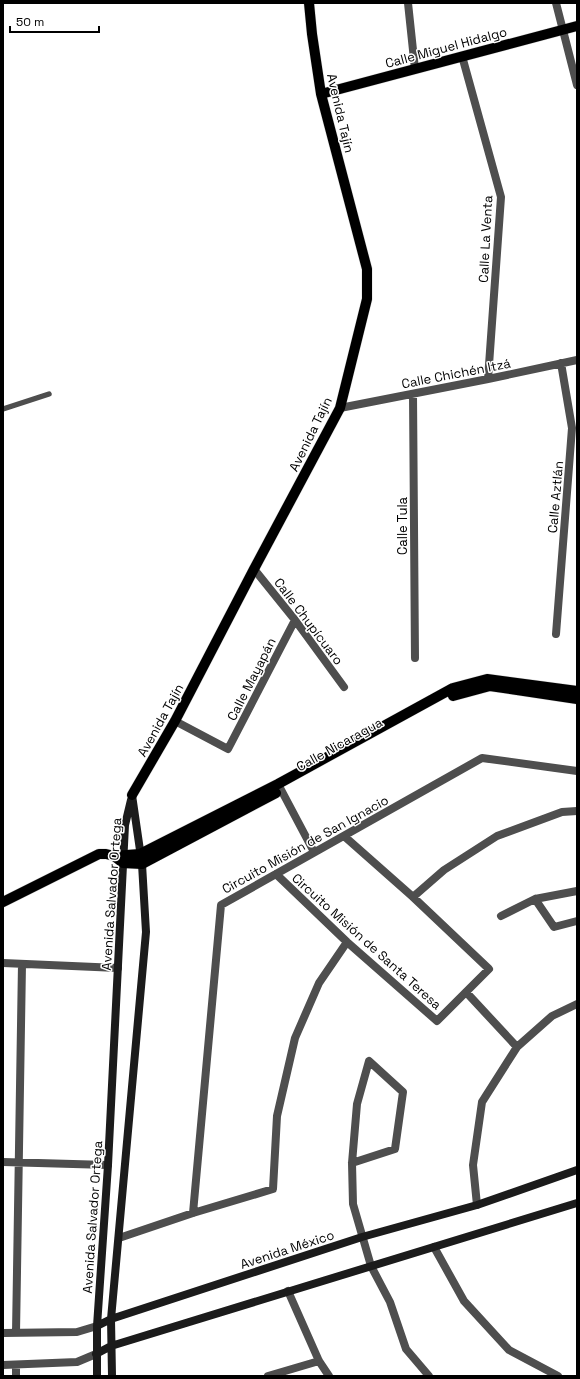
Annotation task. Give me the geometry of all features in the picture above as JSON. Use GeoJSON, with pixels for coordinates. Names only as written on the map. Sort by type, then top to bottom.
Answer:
{"type":"FeatureCollection","features":[{"type":"Feature","properties":{"kind":"main road","name":"Avenida Tajín"},"geometry":{"type":"LineString","coordinates":[[132,795],[175,721],[340,408],[367,299],[367,269],[321,94],[309,3]]}},
{"type":"Feature","properties":{"kind":"main road","name":"Calle Miguel Hidalgo"},"geometry":{"type":"LineString","coordinates":[[321,94],[577,26]]}},
{"type":"Feature","properties":{"kind":"main road","name":"Calle Nicaragua"},"geometry":{"type":"LineString","coordinates":[[280,787],[453,688],[487,679],[577,691]]}},
{"type":"Feature","properties":{"kind":"main road","name":"Calle Nicaragua"},"geometry":{"type":"LineString","coordinates":[[3,902],[99,854],[106,854],[120,859],[141,859],[455,695],[490,686],[577,699]]}},
{"type":"Feature","properties":{"kind":"main road","name":"Avenida Salvador Ortega"},"geometry":{"type":"LineString","coordinates":[[97,1376],[97,1326],[108,1166],[118,968],[120,859],[125,825],[132,795]]}},
{"type":"Feature","properties":{"kind":"main road","name":"Avenida Salvador Ortega"},"geometry":{"type":"LineString","coordinates":[[112,1376],[111,1319],[146,932],[141,859],[132,795]]}},
{"type":"Feature","properties":{"kind":"main road","name":"Avenida México"},"geometry":{"type":"LineString","coordinates":[[97,1326],[111,1319],[362,1237],[477,1205],[577,1170]]}},
{"type":"Feature","properties":{"kind":"main road"},"geometry":{"type":"LineString","coordinates":[[96,1354],[111,1346],[577,1203]]}},
{"type":"Feature","properties":{"kind":"street"},"geometry":{"type":"LineString","coordinates":[[408,3],[415,69]]}},
{"type":"Feature","properties":{"kind":"street"},"geometry":{"type":"LineString","coordinates":[[556,3],[577,85]]}},
{"type":"Feature","properties":{"kind":"street","name":"Calle La Venta"},"geometry":{"type":"LineString","coordinates":[[462,56],[501,197],[488,379]]}},
{"type":"Feature","properties":{"kind":"street","name":"Calle Chichén Itzá"},"geometry":{"type":"LineString","coordinates":[[340,408],[577,360]]}},
{"type":"Feature","properties":{"kind":"street","name":"Calle Aztlán"},"geometry":{"type":"LineString","coordinates":[[556,634],[572,428],[561,363]]}},
{"type":"Feature","properties":{"kind":"street","name":"Calle Tula"},"geometry":{"type":"LineString","coordinates":[[413,394],[415,658]]}},
{"type":"Feature","properties":{"kind":"street","name":"Calle Chupícuaro"},"geometry":{"type":"LineString","coordinates":[[254,569],[295,620],[344,687]]}},
{"type":"Feature","properties":{"kind":"street","name":"Calle Mayapán"},"geometry":{"type":"LineString","coordinates":[[175,721],[228,749],[295,620]]}},
{"type":"Feature","properties":{"kind":"street","name":"Circuito Misión de San Ignacio"},"geometry":{"type":"LineString","coordinates":[[193,1213],[221,905],[482,758],[577,771]]}},
{"type":"Feature","properties":{"kind":"street"},"geometry":{"type":"LineString","coordinates":[[280,787],[314,852]]}},
{"type":"Feature","properties":{"kind":"street"},"geometry":{"type":"LineString","coordinates":[[413,897],[444,870],[498,836],[562,812],[577,811]]}},
{"type":"Feature","properties":{"kind":"street","name":"Circuito Misión de Santa Teresa"},"geometry":{"type":"LineString","coordinates":[[276,874],[347,942],[437,1021],[489,969],[413,897],[344,836]]}},
{"type":"Feature","properties":{"kind":"street"},"geometry":{"type":"LineString","coordinates":[[501,916],[535,899],[577,891]]}},
{"type":"Feature","properties":{"kind":"street"},"geometry":{"type":"LineString","coordinates":[[535,899],[554,927],[577,921]]}},
{"type":"Feature","properties":{"kind":"street"},"geometry":{"type":"LineString","coordinates":[[119,1238],[193,1213],[273,1189],[277,1116],[295,1038],[319,983],[347,942]]}},
{"type":"Feature","properties":{"kind":"street"},"geometry":{"type":"LineString","coordinates":[[3,963],[118,968]]}},
{"type":"Feature","properties":{"kind":"street"},"geometry":{"type":"LineString","coordinates":[[16,1333],[22,964]]}},
{"type":"Feature","properties":{"kind":"street"},"geometry":{"type":"LineString","coordinates":[[466,992],[517,1046]]}},
{"type":"Feature","properties":{"kind":"street"},"geometry":{"type":"LineString","coordinates":[[477,1205],[473,1165],[482,1102],[517,1046],[552,1016],[577,1004]]}},
{"type":"Feature","properties":{"kind":"street"},"geometry":{"type":"LineString","coordinates":[[352,1163],[395,1149],[403,1092],[369,1060],[357,1104],[352,1163],[353,1204],[371,1266],[390,1302],[406,1349],[429,1376]]}},
{"type":"Feature","properties":{"kind":"street"},"geometry":{"type":"LineString","coordinates":[[3,1162],[108,1166]]}},
{"type":"Feature","properties":{"kind":"street"},"geometry":{"type":"LineString","coordinates":[[434,1247],[464,1301],[509,1350],[558,1376]]}},
{"type":"Feature","properties":{"kind":"street"},"geometry":{"type":"LineString","coordinates":[[288,1291],[319,1361],[329,1376]]}},
{"type":"Feature","properties":{"kind":"street","name":"Avenida México"},"geometry":{"type":"LineString","coordinates":[[3,1332],[77,1332],[97,1326]]}},
{"type":"Feature","properties":{"kind":"street"},"geometry":{"type":"LineString","coordinates":[[3,1365],[76,1362],[96,1354]]}},
{"type":"Feature","properties":{"kind":"street"},"geometry":{"type":"LineString","coordinates":[[268,1376],[319,1361]]}},
{"type":"Feature","properties":{"kind":"street"},"geometry":{"type":"LineString","coordinates":[[16,1364],[16,1376]]}},
{"type":"Feature","properties":{"kind":"lane"},"geometry":{"type":"LineString","coordinates":[[3,409],[49,394]]}}]}
